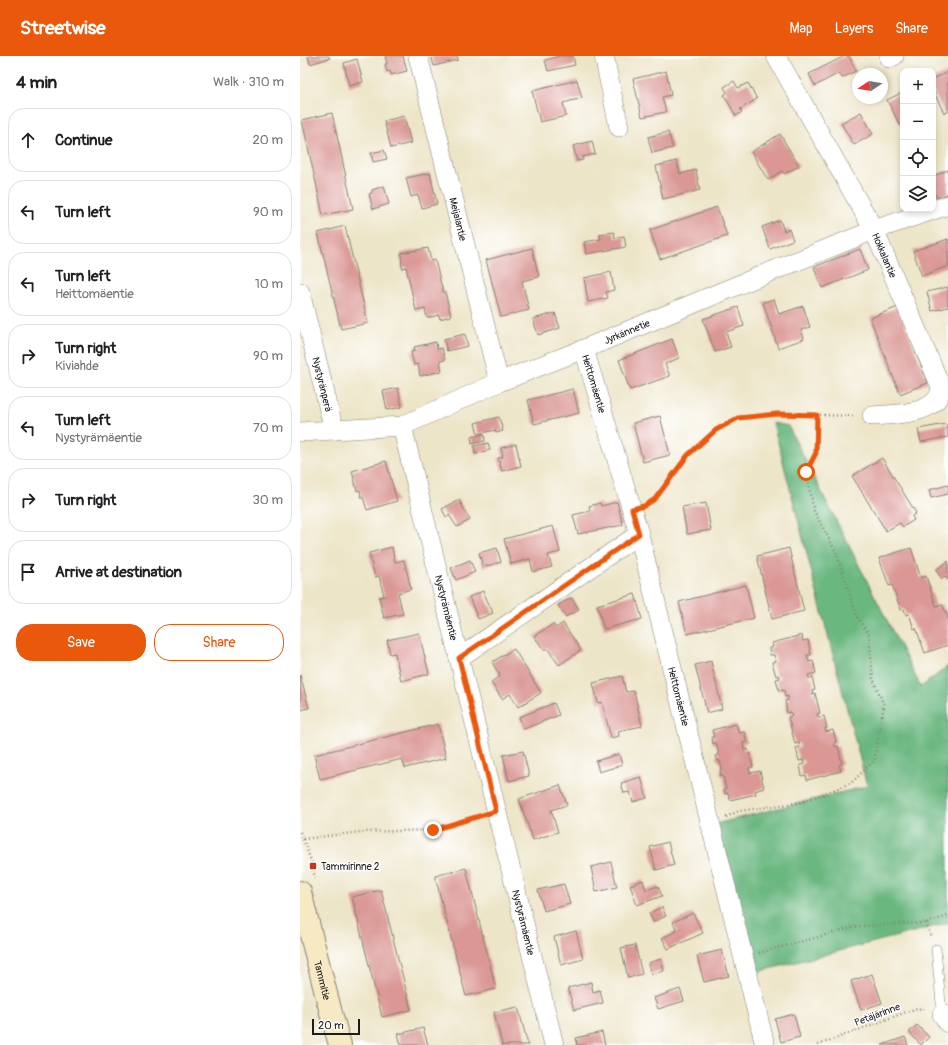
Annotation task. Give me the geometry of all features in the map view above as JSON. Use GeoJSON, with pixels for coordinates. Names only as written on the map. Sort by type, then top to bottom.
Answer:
{"type":"FeatureCollection","features":[{"type":"Feature","properties":{"kind":"street","name":"Meijalantie"},"geometry":{"type":"LineString","coordinates":[[418,56],[499,382]]}},
{"type":"Feature","properties":{"kind":"street"},"geometry":{"type":"LineString","coordinates":[[604,56],[619,127]]}},
{"type":"Feature","properties":{"kind":"street","name":"Hokkalantie"},"geometry":{"type":"LineString","coordinates":[[776,56],[874,230],[940,387],[940,395],[934,403],[926,408],[916,411],[872,416]]}},
{"type":"Feature","properties":{"kind":"street","name":"Jyrkännetie"},"geometry":{"type":"LineString","coordinates":[[300,432],[402,426],[499,382],[584,349],[760,276],[874,230],[948,205]]}},
{"type":"Feature","properties":{"kind":"street","name":"Nystyränperä"},"geometry":{"type":"LineString","coordinates":[[300,292],[334,430]]}},
{"type":"Feature","properties":{"kind":"street","name":"Heittomäentie"},"geometry":{"type":"LineString","coordinates":[[584,349],[639,534],[765,1045]]}},
{"type":"Feature","properties":{"kind":"street","name":"Nystyrämäentie"},"geometry":{"type":"LineString","coordinates":[[402,426],[554,1045]]}},
{"type":"Feature","properties":{"kind":"street"},"geometry":{"type":"LineString","coordinates":[[459,658],[639,534]]}},
{"type":"Feature","properties":{"kind":"street","name":"Tammitie"},"geometry":{"type":"LineString","coordinates":[[300,892],[340,1045]]}},
{"type":"Feature","properties":{"kind":"lane"},"geometry":{"type":"LineString","coordinates":[[936,949],[945,1019]]}},
{"type":"Feature","properties":{"kind":"path"},"geometry":{"type":"LineString","coordinates":[[632,509],[644,506],[655,499],[688,455],[716,430],[738,418],[778,414],[872,416]]}},
{"type":"Feature","properties":{"kind":"path"},"geometry":{"type":"LineString","coordinates":[[711,825],[739,811],[803,802],[851,783],[874,761],[884,705],[873,679],[869,635],[857,616],[836,552],[814,511],[806,472],[816,453],[817,415]]}},
{"type":"Feature","properties":{"kind":"path"},"geometry":{"type":"LineString","coordinates":[[303,839],[360,832],[433,830],[496,811]]}},
{"type":"Feature","properties":{"kind":"path"},"geometry":{"type":"LineString","coordinates":[[743,957],[859,926],[926,923],[948,916]]}},
{"type":"Feature","properties":{"kind":"path","name":"Petäjärinne"},"geometry":{"type":"LineString","coordinates":[[818,1045],[917,1008],[945,1019]]}},
{"type":"Feature","properties":{"kind":"green space"},"geometry":{"type":"Polygon","coordinates":[[[773,423],[788,426],[921,687],[948,666],[948,923],[746,975],[711,825],[867,786],[773,423]]]}},
{"type":"Feature","properties":{"kind":"building"},"geometry":{"type":"Polygon","coordinates":[[[308,56],[329,56],[330,58],[310,64],[308,56]]]}},
{"type":"Feature","properties":{"kind":"building"},"geometry":{"type":"Polygon","coordinates":[[[385,56],[403,56],[407,71],[391,75],[390,71],[387,72],[385,56]]]}},
{"type":"Feature","properties":{"kind":"building"},"geometry":{"type":"Polygon","coordinates":[[[431,56],[457,56],[458,60],[434,66],[431,56]]]}},
{"type":"Feature","properties":{"kind":"building"},"geometry":{"type":"Polygon","coordinates":[[[560,56],[573,56],[575,65],[548,71],[545,60],[560,56]]]}},
{"type":"Feature","properties":{"kind":"building"},"geometry":{"type":"Polygon","coordinates":[[[845,56],[849,56],[855,68],[852,68],[852,73],[842,78],[839,73],[815,86],[809,74],[845,56]]]}},
{"type":"Feature","properties":{"kind":"building"},"geometry":{"type":"Polygon","coordinates":[[[357,59],[363,82],[349,86],[344,63],[357,59]]]}},
{"type":"Feature","properties":{"kind":"building"},"geometry":{"type":"Polygon","coordinates":[[[666,71],[671,95],[662,97],[666,112],[642,117],[633,79],[666,71]]]}},
{"type":"Feature","properties":{"kind":"building"},"geometry":{"type":"Polygon","coordinates":[[[948,72],[948,112],[944,113],[936,96],[936,78],[948,72]]]}},
{"type":"Feature","properties":{"kind":"building"},"geometry":{"type":"Polygon","coordinates":[[[577,80],[582,98],[563,103],[566,116],[540,122],[532,91],[577,80]]]}},
{"type":"Feature","properties":{"kind":"building"},"geometry":{"type":"Polygon","coordinates":[[[734,81],[738,88],[748,83],[757,99],[740,109],[742,112],[736,116],[724,95],[727,93],[724,87],[734,81]]]}},
{"type":"Feature","properties":{"kind":"building"},"geometry":{"type":"Polygon","coordinates":[[[900,94],[900,125],[888,102],[888,100],[900,94]]]}},
{"type":"Feature","properties":{"kind":"building"},"geometry":{"type":"Polygon","coordinates":[[[861,112],[873,134],[854,145],[841,123],[861,112]]]}},
{"type":"Feature","properties":{"kind":"building"},"geometry":{"type":"Polygon","coordinates":[[[332,113],[353,209],[323,215],[302,120],[332,113]]]}},
{"type":"Feature","properties":{"kind":"building"},"geometry":{"type":"Polygon","coordinates":[[[404,116],[411,143],[391,148],[384,121],[404,116]]]}},
{"type":"Feature","properties":{"kind":"building"},"geometry":{"type":"Polygon","coordinates":[[[668,132],[673,148],[652,153],[648,137],[668,132]]]}},
{"type":"Feature","properties":{"kind":"building"},"geometry":{"type":"Polygon","coordinates":[[[780,134],[799,166],[784,174],[782,171],[768,180],[751,152],[780,134]]]}},
{"type":"Feature","properties":{"kind":"building"},"geometry":{"type":"Polygon","coordinates":[[[592,141],[595,154],[582,157],[583,160],[577,161],[573,146],[592,141]]]}},
{"type":"Feature","properties":{"kind":"building"},"geometry":{"type":"Polygon","coordinates":[[[384,150],[387,159],[373,162],[371,153],[384,150]]]}},
{"type":"Feature","properties":{"kind":"building"},"geometry":{"type":"Polygon","coordinates":[[[677,161],[680,174],[696,170],[700,190],[663,199],[656,166],[677,161]]]}},
{"type":"Feature","properties":{"kind":"building"},"geometry":{"type":"Polygon","coordinates":[[[948,170],[948,194],[937,198],[936,196],[936,175],[948,170]]]}},
{"type":"Feature","properties":{"kind":"building"},"geometry":{"type":"Polygon","coordinates":[[[430,173],[437,204],[422,208],[418,195],[411,197],[406,178],[430,173]]]}},
{"type":"Feature","properties":{"kind":"building"},"geometry":{"type":"Polygon","coordinates":[[[384,186],[389,204],[373,209],[369,194],[372,193],[372,190],[384,186]]]}},
{"type":"Feature","properties":{"kind":"building"},"geometry":{"type":"Polygon","coordinates":[[[717,207],[727,236],[660,259],[650,230],[717,207]]]}},
{"type":"Feature","properties":{"kind":"building"},"geometry":{"type":"Polygon","coordinates":[[[780,220],[784,231],[789,229],[793,240],[770,249],[762,227],[780,220]]]}},
{"type":"Feature","properties":{"kind":"building"},"geometry":{"type":"Polygon","coordinates":[[[345,226],[368,323],[341,329],[318,233],[345,226]]]}},
{"type":"Feature","properties":{"kind":"building"},"geometry":{"type":"Polygon","coordinates":[[[614,232],[615,238],[624,236],[626,247],[586,254],[584,242],[601,239],[600,234],[614,232]]]}},
{"type":"Feature","properties":{"kind":"building"},"geometry":{"type":"Polygon","coordinates":[[[948,239],[948,266],[922,276],[913,251],[948,239]]]}},
{"type":"Feature","properties":{"kind":"building"},"geometry":{"type":"Polygon","coordinates":[[[428,248],[431,261],[435,260],[451,316],[440,319],[439,315],[427,318],[425,309],[416,311],[406,267],[402,268],[401,253],[428,248]]]}},
{"type":"Feature","properties":{"kind":"building"},"geometry":{"type":"Polygon","coordinates":[[[532,248],[539,277],[522,281],[529,310],[501,317],[486,260],[532,248]]]}},
{"type":"Feature","properties":{"kind":"building"},"geometry":{"type":"Polygon","coordinates":[[[860,249],[868,270],[822,288],[814,267],[860,249]]]}},
{"type":"Feature","properties":{"kind":"building"},"geometry":{"type":"Polygon","coordinates":[[[611,272],[614,290],[606,292],[608,298],[588,302],[584,278],[611,272]]]}},
{"type":"Feature","properties":{"kind":"building"},"geometry":{"type":"Polygon","coordinates":[[[948,287],[948,307],[932,311],[927,292],[948,287]]]}},
{"type":"Feature","properties":{"kind":"building"},"geometry":{"type":"Polygon","coordinates":[[[774,299],[779,314],[803,306],[810,327],[801,330],[804,339],[778,348],[763,302],[774,299]]]}},
{"type":"Feature","properties":{"kind":"building"},"geometry":{"type":"Polygon","coordinates":[[[738,307],[744,326],[726,332],[731,347],[715,352],[703,319],[738,307]]]}},
{"type":"Feature","properties":{"kind":"building"},"geometry":{"type":"Polygon","coordinates":[[[898,307],[928,383],[900,394],[870,318],[898,307]]]}},
{"type":"Feature","properties":{"kind":"building"},"geometry":{"type":"Polygon","coordinates":[[[555,313],[560,328],[538,335],[533,319],[555,313]]]}},
{"type":"Feature","properties":{"kind":"building"},"geometry":{"type":"Polygon","coordinates":[[[465,334],[468,346],[447,351],[444,339],[465,334]]]}},
{"type":"Feature","properties":{"kind":"building"},"geometry":{"type":"Polygon","coordinates":[[[672,339],[679,358],[665,364],[670,376],[630,390],[619,360],[672,339]]]}},
{"type":"Feature","properties":{"kind":"building"},"geometry":{"type":"Polygon","coordinates":[[[436,342],[437,349],[442,348],[445,360],[440,361],[442,371],[420,376],[418,364],[414,365],[411,352],[415,351],[414,347],[436,342]]]}},
{"type":"Feature","properties":{"kind":"building"},"geometry":{"type":"Polygon","coordinates":[[[398,388],[402,407],[387,410],[383,391],[398,388]]]}},
{"type":"Feature","properties":{"kind":"building"},"geometry":{"type":"Polygon","coordinates":[[[573,389],[579,413],[534,424],[528,400],[573,389]]]}},
{"type":"Feature","properties":{"kind":"building"},"geometry":{"type":"Polygon","coordinates":[[[660,416],[670,455],[643,462],[633,423],[660,416]]]}},
{"type":"Feature","properties":{"kind":"building"},"geometry":{"type":"Polygon","coordinates":[[[499,417],[503,431],[496,433],[495,430],[478,434],[475,423],[499,417]]]}},
{"type":"Feature","properties":{"kind":"building"},"geometry":{"type":"Polygon","coordinates":[[[946,424],[948,437],[921,442],[918,429],[946,424]]]}},
{"type":"Feature","properties":{"kind":"building"},"geometry":{"type":"Polygon","coordinates":[[[484,434],[485,441],[472,444],[471,437],[484,434]]]}},
{"type":"Feature","properties":{"kind":"building"},"geometry":{"type":"Polygon","coordinates":[[[488,443],[490,450],[475,454],[474,446],[488,443]]]}},
{"type":"Feature","properties":{"kind":"building"},"geometry":{"type":"Polygon","coordinates":[[[516,444],[521,466],[502,471],[498,458],[503,457],[501,448],[516,444]]]}},
{"type":"Feature","properties":{"kind":"building"},"geometry":{"type":"Polygon","coordinates":[[[882,458],[916,513],[912,516],[914,520],[903,527],[900,523],[886,531],[852,476],[882,458]]]}},
{"type":"Feature","properties":{"kind":"building"},"geometry":{"type":"Polygon","coordinates":[[[386,461],[397,501],[367,510],[363,497],[361,497],[360,490],[357,491],[352,471],[386,461]]]}},
{"type":"Feature","properties":{"kind":"building"},"geometry":{"type":"Polygon","coordinates":[[[948,485],[948,494],[931,498],[929,490],[948,485]]]}},
{"type":"Feature","properties":{"kind":"building"},"geometry":{"type":"Polygon","coordinates":[[[459,500],[470,520],[457,527],[449,515],[446,517],[442,509],[459,500]]]}},
{"type":"Feature","properties":{"kind":"building"},"geometry":{"type":"Polygon","coordinates":[[[617,502],[623,525],[578,534],[573,515],[590,511],[589,506],[600,503],[601,506],[617,502]]]}},
{"type":"Feature","properties":{"kind":"building"},"geometry":{"type":"Polygon","coordinates":[[[706,503],[711,530],[687,534],[682,507],[706,503]]]}},
{"type":"Feature","properties":{"kind":"building"},"geometry":{"type":"Polygon","coordinates":[[[553,526],[560,552],[548,555],[552,567],[533,572],[530,559],[511,564],[504,539],[553,526]]]}},
{"type":"Feature","properties":{"kind":"building"},"geometry":{"type":"Polygon","coordinates":[[[392,547],[395,562],[404,560],[411,589],[398,593],[403,614],[384,618],[379,597],[384,596],[379,576],[375,577],[369,553],[392,547]]]}},
{"type":"Feature","properties":{"kind":"building"},"geometry":{"type":"Polygon","coordinates":[[[497,548],[501,562],[483,567],[479,553],[497,548]]]}},
{"type":"Feature","properties":{"kind":"building"},"geometry":{"type":"Polygon","coordinates":[[[789,548],[804,611],[772,619],[757,556],[789,548]]]}},
{"type":"Feature","properties":{"kind":"building"},"geometry":{"type":"Polygon","coordinates":[[[911,548],[921,578],[926,576],[936,606],[942,604],[948,617],[948,645],[925,653],[909,614],[906,615],[904,609],[901,610],[892,585],[889,586],[879,558],[911,548]]]}},
{"type":"Feature","properties":{"kind":"building"},"geometry":{"type":"Polygon","coordinates":[[[470,560],[475,572],[456,580],[451,568],[470,560]]]}},
{"type":"Feature","properties":{"kind":"building"},"geometry":{"type":"Polygon","coordinates":[[[948,561],[948,580],[945,576],[942,579],[936,570],[948,561]]]}},
{"type":"Feature","properties":{"kind":"building"},"geometry":{"type":"Polygon","coordinates":[[[746,585],[754,618],[687,634],[679,602],[746,585]]]}},
{"type":"Feature","properties":{"kind":"building"},"geometry":{"type":"Polygon","coordinates":[[[483,591],[493,613],[478,619],[469,597],[483,591]]]}},
{"type":"Feature","properties":{"kind":"building"},"geometry":{"type":"Polygon","coordinates":[[[635,594],[642,619],[604,629],[597,605],[635,594]]]}},
{"type":"Feature","properties":{"kind":"building"},"geometry":{"type":"Polygon","coordinates":[[[572,598],[579,610],[565,617],[558,605],[572,598]]]}},
{"type":"Feature","properties":{"kind":"building"},"geometry":{"type":"Polygon","coordinates":[[[563,623],[581,650],[559,665],[547,648],[544,650],[534,636],[553,624],[556,628],[563,623]]]}},
{"type":"Feature","properties":{"kind":"building"},"geometry":{"type":"Polygon","coordinates":[[[419,633],[429,674],[401,681],[395,653],[390,654],[387,640],[419,633]]]}},
{"type":"Feature","properties":{"kind":"building"},"geometry":{"type":"Polygon","coordinates":[[[802,635],[803,641],[808,640],[811,655],[807,655],[809,662],[813,661],[816,673],[808,675],[809,678],[812,677],[815,690],[812,691],[813,694],[815,693],[820,713],[817,714],[818,717],[824,716],[827,728],[825,728],[826,732],[833,730],[836,742],[834,743],[835,747],[838,746],[842,764],[839,765],[841,771],[807,780],[806,775],[802,776],[800,765],[804,764],[803,760],[799,761],[796,748],[800,747],[799,743],[795,744],[788,717],[792,716],[791,712],[787,713],[785,701],[788,700],[788,696],[785,697],[784,690],[779,691],[776,679],[780,678],[779,675],[776,676],[772,662],[776,661],[774,655],[770,655],[769,648],[773,647],[772,643],[802,635]]]}},
{"type":"Feature","properties":{"kind":"building"},"geometry":{"type":"Polygon","coordinates":[[[514,649],[541,693],[518,707],[510,694],[502,699],[491,682],[500,676],[492,662],[514,649]]]}},
{"type":"Feature","properties":{"kind":"building"},"geometry":{"type":"Polygon","coordinates":[[[711,661],[722,709],[707,713],[695,665],[711,661]]]}},
{"type":"Feature","properties":{"kind":"building"},"geometry":{"type":"Polygon","coordinates":[[[300,675],[309,708],[300,710],[300,675]]]}},
{"type":"Feature","properties":{"kind":"building"},"geometry":{"type":"Polygon","coordinates":[[[622,676],[626,692],[634,691],[642,726],[618,731],[619,736],[611,738],[602,702],[598,703],[593,683],[622,676]]]}},
{"type":"Feature","properties":{"kind":"building"},"geometry":{"type":"Polygon","coordinates":[[[554,703],[559,715],[524,729],[519,717],[554,703]]]}},
{"type":"Feature","properties":{"kind":"building"},"geometry":{"type":"Polygon","coordinates":[[[438,724],[446,758],[405,768],[402,759],[320,779],[314,755],[438,724]]]}},
{"type":"Feature","properties":{"kind":"building"},"geometry":{"type":"Polygon","coordinates":[[[736,724],[739,733],[744,732],[747,742],[743,743],[744,750],[748,749],[753,767],[749,768],[750,773],[760,771],[764,788],[755,791],[756,794],[730,800],[728,793],[725,794],[724,789],[726,789],[723,776],[721,776],[720,770],[722,770],[720,761],[718,761],[716,756],[719,755],[716,743],[713,744],[712,737],[714,737],[712,730],[736,724]]]}},
{"type":"Feature","properties":{"kind":"building"},"geometry":{"type":"Polygon","coordinates":[[[523,751],[529,776],[509,781],[503,755],[523,751]]]}},
{"type":"Feature","properties":{"kind":"building"},"geometry":{"type":"Polygon","coordinates":[[[619,754],[622,765],[599,772],[596,761],[619,754]]]}},
{"type":"Feature","properties":{"kind":"building"},"geometry":{"type":"Polygon","coordinates":[[[641,777],[647,798],[633,802],[630,792],[624,793],[621,783],[641,777]]]}},
{"type":"Feature","properties":{"kind":"building"},"geometry":{"type":"Polygon","coordinates":[[[560,785],[567,805],[551,810],[558,832],[533,840],[519,799],[560,785]]]}},
{"type":"Feature","properties":{"kind":"building"},"geometry":{"type":"Polygon","coordinates":[[[668,842],[674,865],[656,870],[650,847],[668,842]]]}},
{"type":"Feature","properties":{"kind":"building"},"geometry":{"type":"Polygon","coordinates":[[[611,862],[617,887],[596,892],[591,867],[611,862]]]}},
{"type":"Feature","properties":{"kind":"building"},"geometry":{"type":"Polygon","coordinates":[[[466,868],[496,989],[466,996],[435,876],[466,868]]]}},
{"type":"Feature","properties":{"kind":"building"},"geometry":{"type":"Polygon","coordinates":[[[643,880],[646,890],[658,886],[662,896],[637,905],[630,885],[643,880]]]}},
{"type":"Feature","properties":{"kind":"building"},"geometry":{"type":"Polygon","coordinates":[[[564,884],[570,904],[544,911],[538,890],[564,884]]]}},
{"type":"Feature","properties":{"kind":"building"},"geometry":{"type":"Polygon","coordinates":[[[381,890],[411,1010],[382,1017],[352,897],[381,890]]]}},
{"type":"Feature","properties":{"kind":"building"},"geometry":{"type":"Polygon","coordinates":[[[662,907],[666,916],[653,922],[649,913],[662,907]]]}},
{"type":"Feature","properties":{"kind":"building"},"geometry":{"type":"Polygon","coordinates":[[[693,913],[703,933],[668,949],[662,938],[677,931],[673,922],[693,913]]]}},
{"type":"Feature","properties":{"kind":"building"},"geometry":{"type":"Polygon","coordinates":[[[576,931],[583,959],[561,965],[554,937],[576,931]]]}},
{"type":"Feature","properties":{"kind":"building"},"geometry":{"type":"Polygon","coordinates":[[[635,945],[642,974],[628,978],[621,948],[635,945]]]}},
{"type":"Feature","properties":{"kind":"building"},"geometry":{"type":"Polygon","coordinates":[[[722,950],[729,976],[704,982],[697,956],[722,950]]]}},
{"type":"Feature","properties":{"kind":"building"},"geometry":{"type":"Polygon","coordinates":[[[661,959],[664,971],[651,974],[648,963],[661,959]]]}},
{"type":"Feature","properties":{"kind":"building"},"geometry":{"type":"Polygon","coordinates":[[[872,974],[882,1003],[861,1010],[851,981],[872,974]]]}},
{"type":"Feature","properties":{"kind":"building"},"geometry":{"type":"Polygon","coordinates":[[[591,982],[593,992],[600,990],[603,1003],[574,1010],[568,988],[591,982]]]}},
{"type":"Feature","properties":{"kind":"building"},"geometry":{"type":"Polygon","coordinates":[[[680,989],[684,1001],[658,1009],[654,998],[680,989]]]}},
{"type":"Feature","properties":{"kind":"building"},"geometry":{"type":"Polygon","coordinates":[[[518,1007],[528,1045],[502,1045],[494,1012],[518,1007]]]}},
{"type":"Feature","properties":{"kind":"building"},"geometry":{"type":"Polygon","coordinates":[[[794,1014],[800,1037],[781,1042],[775,1019],[794,1014]]]}},
{"type":"Feature","properties":{"kind":"building"},"geometry":{"type":"Polygon","coordinates":[[[917,1025],[929,1037],[921,1045],[909,1032],[917,1025]]]}},
{"type":"Feature","properties":{"kind":"building"},"geometry":{"type":"Polygon","coordinates":[[[423,1028],[428,1045],[401,1045],[398,1034],[423,1028]]]}},
{"type":"Feature","properties":{"kind":"building"},"geometry":{"type":"Polygon","coordinates":[[[602,1032],[605,1045],[577,1045],[576,1038],[602,1032]]]}},
{"type":"Feature","properties":{"kind":"building"},"geometry":{"type":"Polygon","coordinates":[[[905,1037],[908,1045],[882,1045],[905,1037]]]}},
{"type":"Feature","properties":{"kind":"place","name":"Tammirinne 2"},"geometry":{"type":"Point","coordinates":[313,866]}},
{"type":"Feature","properties":{"kind":"route"},"geometry":{"type":"LineString","coordinates":[[433,830],[496,811],[459,658],[639,534],[632,509],[644,506],[655,499],[688,455],[716,430],[738,418],[778,414],[817,415],[816,453],[806,472]]}}]}
